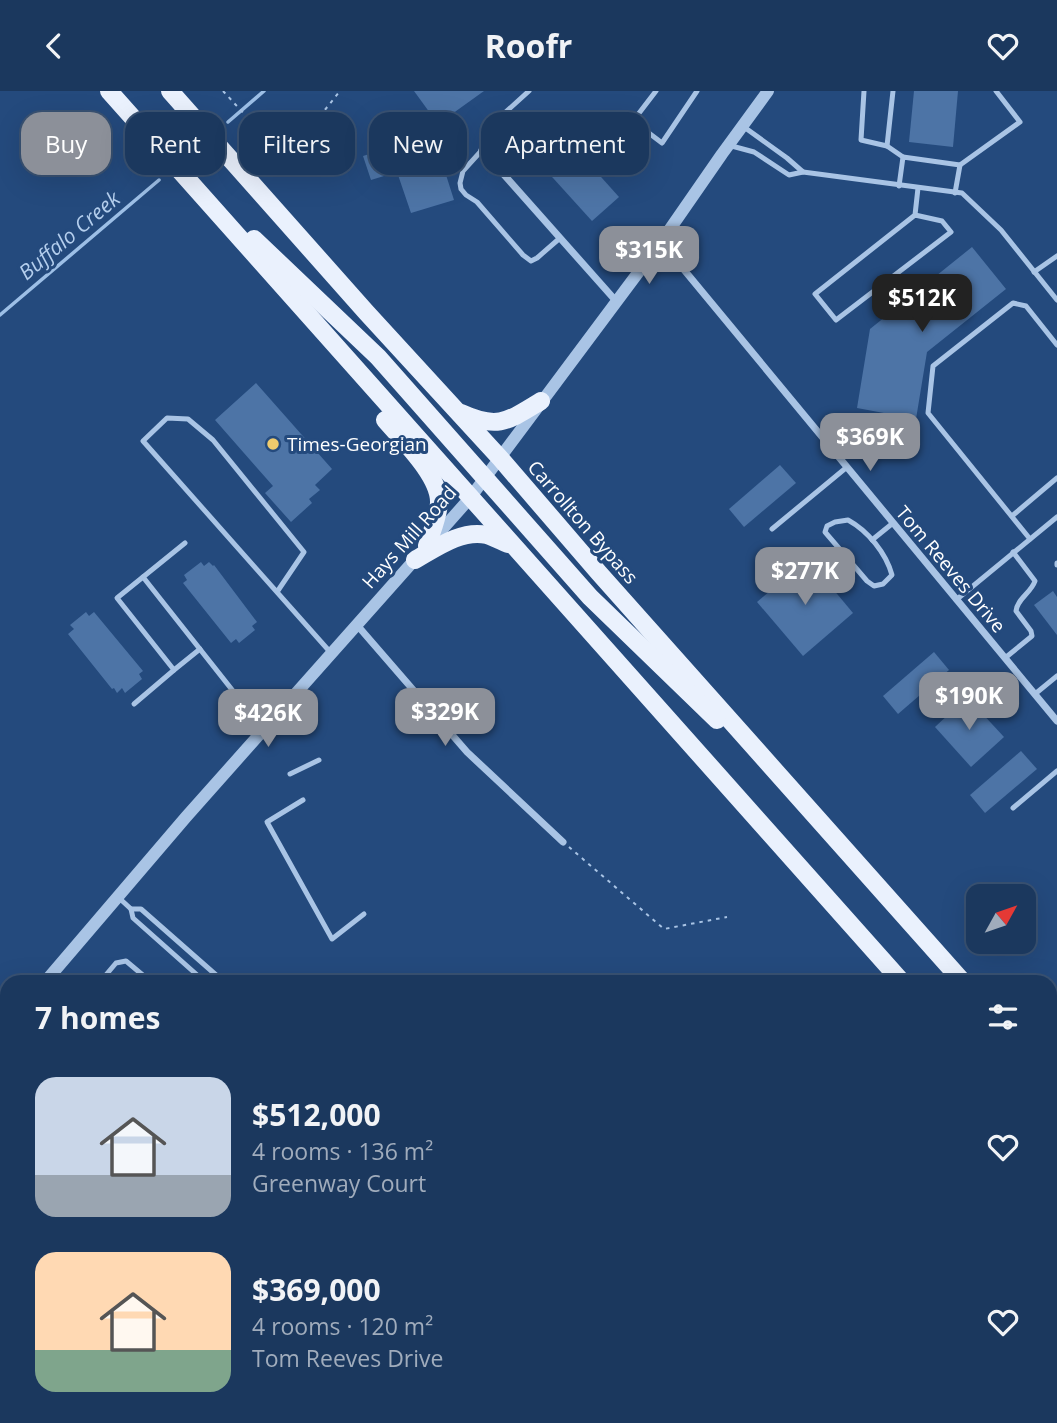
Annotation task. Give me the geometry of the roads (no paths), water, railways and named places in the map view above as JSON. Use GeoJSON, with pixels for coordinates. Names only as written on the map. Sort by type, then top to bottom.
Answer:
{"type":"FeatureCollection","features":[{"type":"Feature","properties":{"kind":"main road"},"geometry":{"type":"LineString","coordinates":[[109,91],[896,975]]}},
{"type":"Feature","properties":{"kind":"main road","name":"Carrollton Bypass"},"geometry":{"type":"LineString","coordinates":[[170,91],[957,975]]}},
{"type":"Feature","properties":{"kind":"main road"},"geometry":{"type":"LineString","coordinates":[[196,188],[256,241],[378,358],[590,597],[700,704],[779,774]]}},
{"type":"Feature","properties":{"kind":"main road"},"geometry":{"type":"LineString","coordinates":[[329,340],[365,395],[436,485],[439,506],[421,553]]}},
{"type":"Feature","properties":{"kind":"main road"},"geometry":{"type":"LineString","coordinates":[[457,412],[486,423],[497,423],[511,419],[541,401]]}},
{"type":"Feature","properties":{"kind":"main road"},"geometry":{"type":"LineString","coordinates":[[421,553],[463,535],[477,534],[489,535],[516,548]]}},
{"type":"Feature","properties":{"kind":"street","name":"Hays Mill Road"},"geometry":{"type":"LineString","coordinates":[[51,975],[263,729],[470,498],[661,242],[768,91]]}},
{"type":"Feature","properties":{"kind":"street"},"geometry":{"type":"LineString","coordinates":[[504,175],[616,301]]}},
{"type":"Feature","properties":{"kind":"street","name":"Tom Reeves Drive"},"geometry":{"type":"LineString","coordinates":[[661,242],[1057,721]]}},
{"type":"Feature","properties":{"kind":"street"},"geometry":{"type":"LineString","coordinates":[[826,443],[847,426],[856,423],[880,426]]}},
{"type":"Feature","properties":{"kind":"street"},"geometry":{"type":"LineString","coordinates":[[357,625],[467,752],[563,842]]}},
{"type":"Feature","properties":{"kind":"lane"},"geometry":{"type":"LineString","coordinates":[[505,112],[529,91]]}},
{"type":"Feature","properties":{"kind":"lane"},"geometry":{"type":"LineString","coordinates":[[656,91],[633,121],[662,143],[697,91]]}},
{"type":"Feature","properties":{"kind":"lane"},"geometry":{"type":"LineString","coordinates":[[864,91],[861,140],[887,146],[903,157],[960,165]]}},
{"type":"Feature","properties":{"kind":"lane"},"geometry":{"type":"LineString","coordinates":[[887,146],[893,91]]}},
{"type":"Feature","properties":{"kind":"lane"},"geometry":{"type":"LineString","coordinates":[[955,193],[960,165],[1020,121],[996,91]]}},
{"type":"Feature","properties":{"kind":"lane"},"geometry":{"type":"LineString","coordinates":[[742,126],[803,172]]}},
{"type":"Feature","properties":{"kind":"lane"},"geometry":{"type":"LineString","coordinates":[[728,145],[754,152],[789,175],[803,172],[962,193],[1001,230],[1057,300]]}},
{"type":"Feature","properties":{"kind":"lane"},"geometry":{"type":"LineString","coordinates":[[481,151],[463,171],[460,183],[466,195],[477,202],[531,261],[560,238]]}},
{"type":"Feature","properties":{"kind":"lane"},"geometry":{"type":"LineString","coordinates":[[899,185],[903,157]]}},
{"type":"Feature","properties":{"kind":"lane"},"geometry":{"type":"LineString","coordinates":[[915,215],[942,221],[951,232],[836,320],[816,294],[915,215],[918,188]]}},
{"type":"Feature","properties":{"kind":"lane"},"geometry":{"type":"LineString","coordinates":[[1034,272],[1057,255]]}},
{"type":"Feature","properties":{"kind":"lane"},"geometry":{"type":"LineString","coordinates":[[1030,539],[928,413],[933,366],[1013,303],[1026,306],[1057,345]]}},
{"type":"Feature","properties":{"kind":"lane"},"geometry":{"type":"LineString","coordinates":[[277,592],[304,552],[213,440],[188,419],[167,418],[142,441],[331,653]]}},
{"type":"Feature","properties":{"kind":"lane"},"geometry":{"type":"LineString","coordinates":[[772,529],[847,467]]}},
{"type":"Feature","properties":{"kind":"lane"},"geometry":{"type":"LineString","coordinates":[[1012,516],[1057,478]]}},
{"type":"Feature","properties":{"kind":"lane"},"geometry":{"type":"LineString","coordinates":[[956,600],[1057,517]]}},
{"type":"Feature","properties":{"kind":"lane"},"geometry":{"type":"LineString","coordinates":[[848,520],[872,540],[889,563],[892,575],[883,584],[874,586],[825,532],[827,526],[848,520]]}},
{"type":"Feature","properties":{"kind":"lane"},"geometry":{"type":"LineString","coordinates":[[872,540],[893,523]]}},
{"type":"Feature","properties":{"kind":"lane"},"geometry":{"type":"LineString","coordinates":[[174,670],[117,598],[185,543]]}},
{"type":"Feature","properties":{"kind":"lane"},"geometry":{"type":"LineString","coordinates":[[1005,658],[1032,636],[1016,607],[1035,581],[1013,552]]}},
{"type":"Feature","properties":{"kind":"lane"},"geometry":{"type":"LineString","coordinates":[[143,577],[263,729]]}},
{"type":"Feature","properties":{"kind":"lane"},"geometry":{"type":"LineString","coordinates":[[134,704],[200,649]]}},
{"type":"Feature","properties":{"kind":"lane"},"geometry":{"type":"LineString","coordinates":[[1035,694],[1056,677]]}},
{"type":"Feature","properties":{"kind":"lane"},"geometry":{"type":"LineString","coordinates":[[290,774],[318,760]]}},
{"type":"Feature","properties":{"kind":"lane"},"geometry":{"type":"LineString","coordinates":[[1013,808],[1057,771]]}},
{"type":"Feature","properties":{"kind":"lane"},"geometry":{"type":"LineString","coordinates":[[303,800],[267,822],[332,939],[364,914]]}},
{"type":"Feature","properties":{"kind":"lane"},"geometry":{"type":"LineString","coordinates":[[118,897],[131,909],[133,918],[197,975]]}},
{"type":"Feature","properties":{"kind":"lane"},"geometry":{"type":"LineString","coordinates":[[131,909],[141,909],[216,975]]}},
{"type":"Feature","properties":{"kind":"lane"},"geometry":{"type":"LineString","coordinates":[[106,975],[116,963],[126,961],[143,975]]}},
{"type":"Feature","properties":{"kind":"waterway","name":"Buffalo Creek"},"geometry":{"type":"LineString","coordinates":[[228,122],[264,91]]}},
{"type":"Feature","properties":{"kind":"waterway","name":"Buffalo Creek"},"geometry":{"type":"LineString","coordinates":[[0,315],[159,180]]}},
{"type":"Feature","properties":{"kind":"place","name":"Times-Georgian"},"geometry":{"type":"Point","coordinates":[273,444]}}]}
